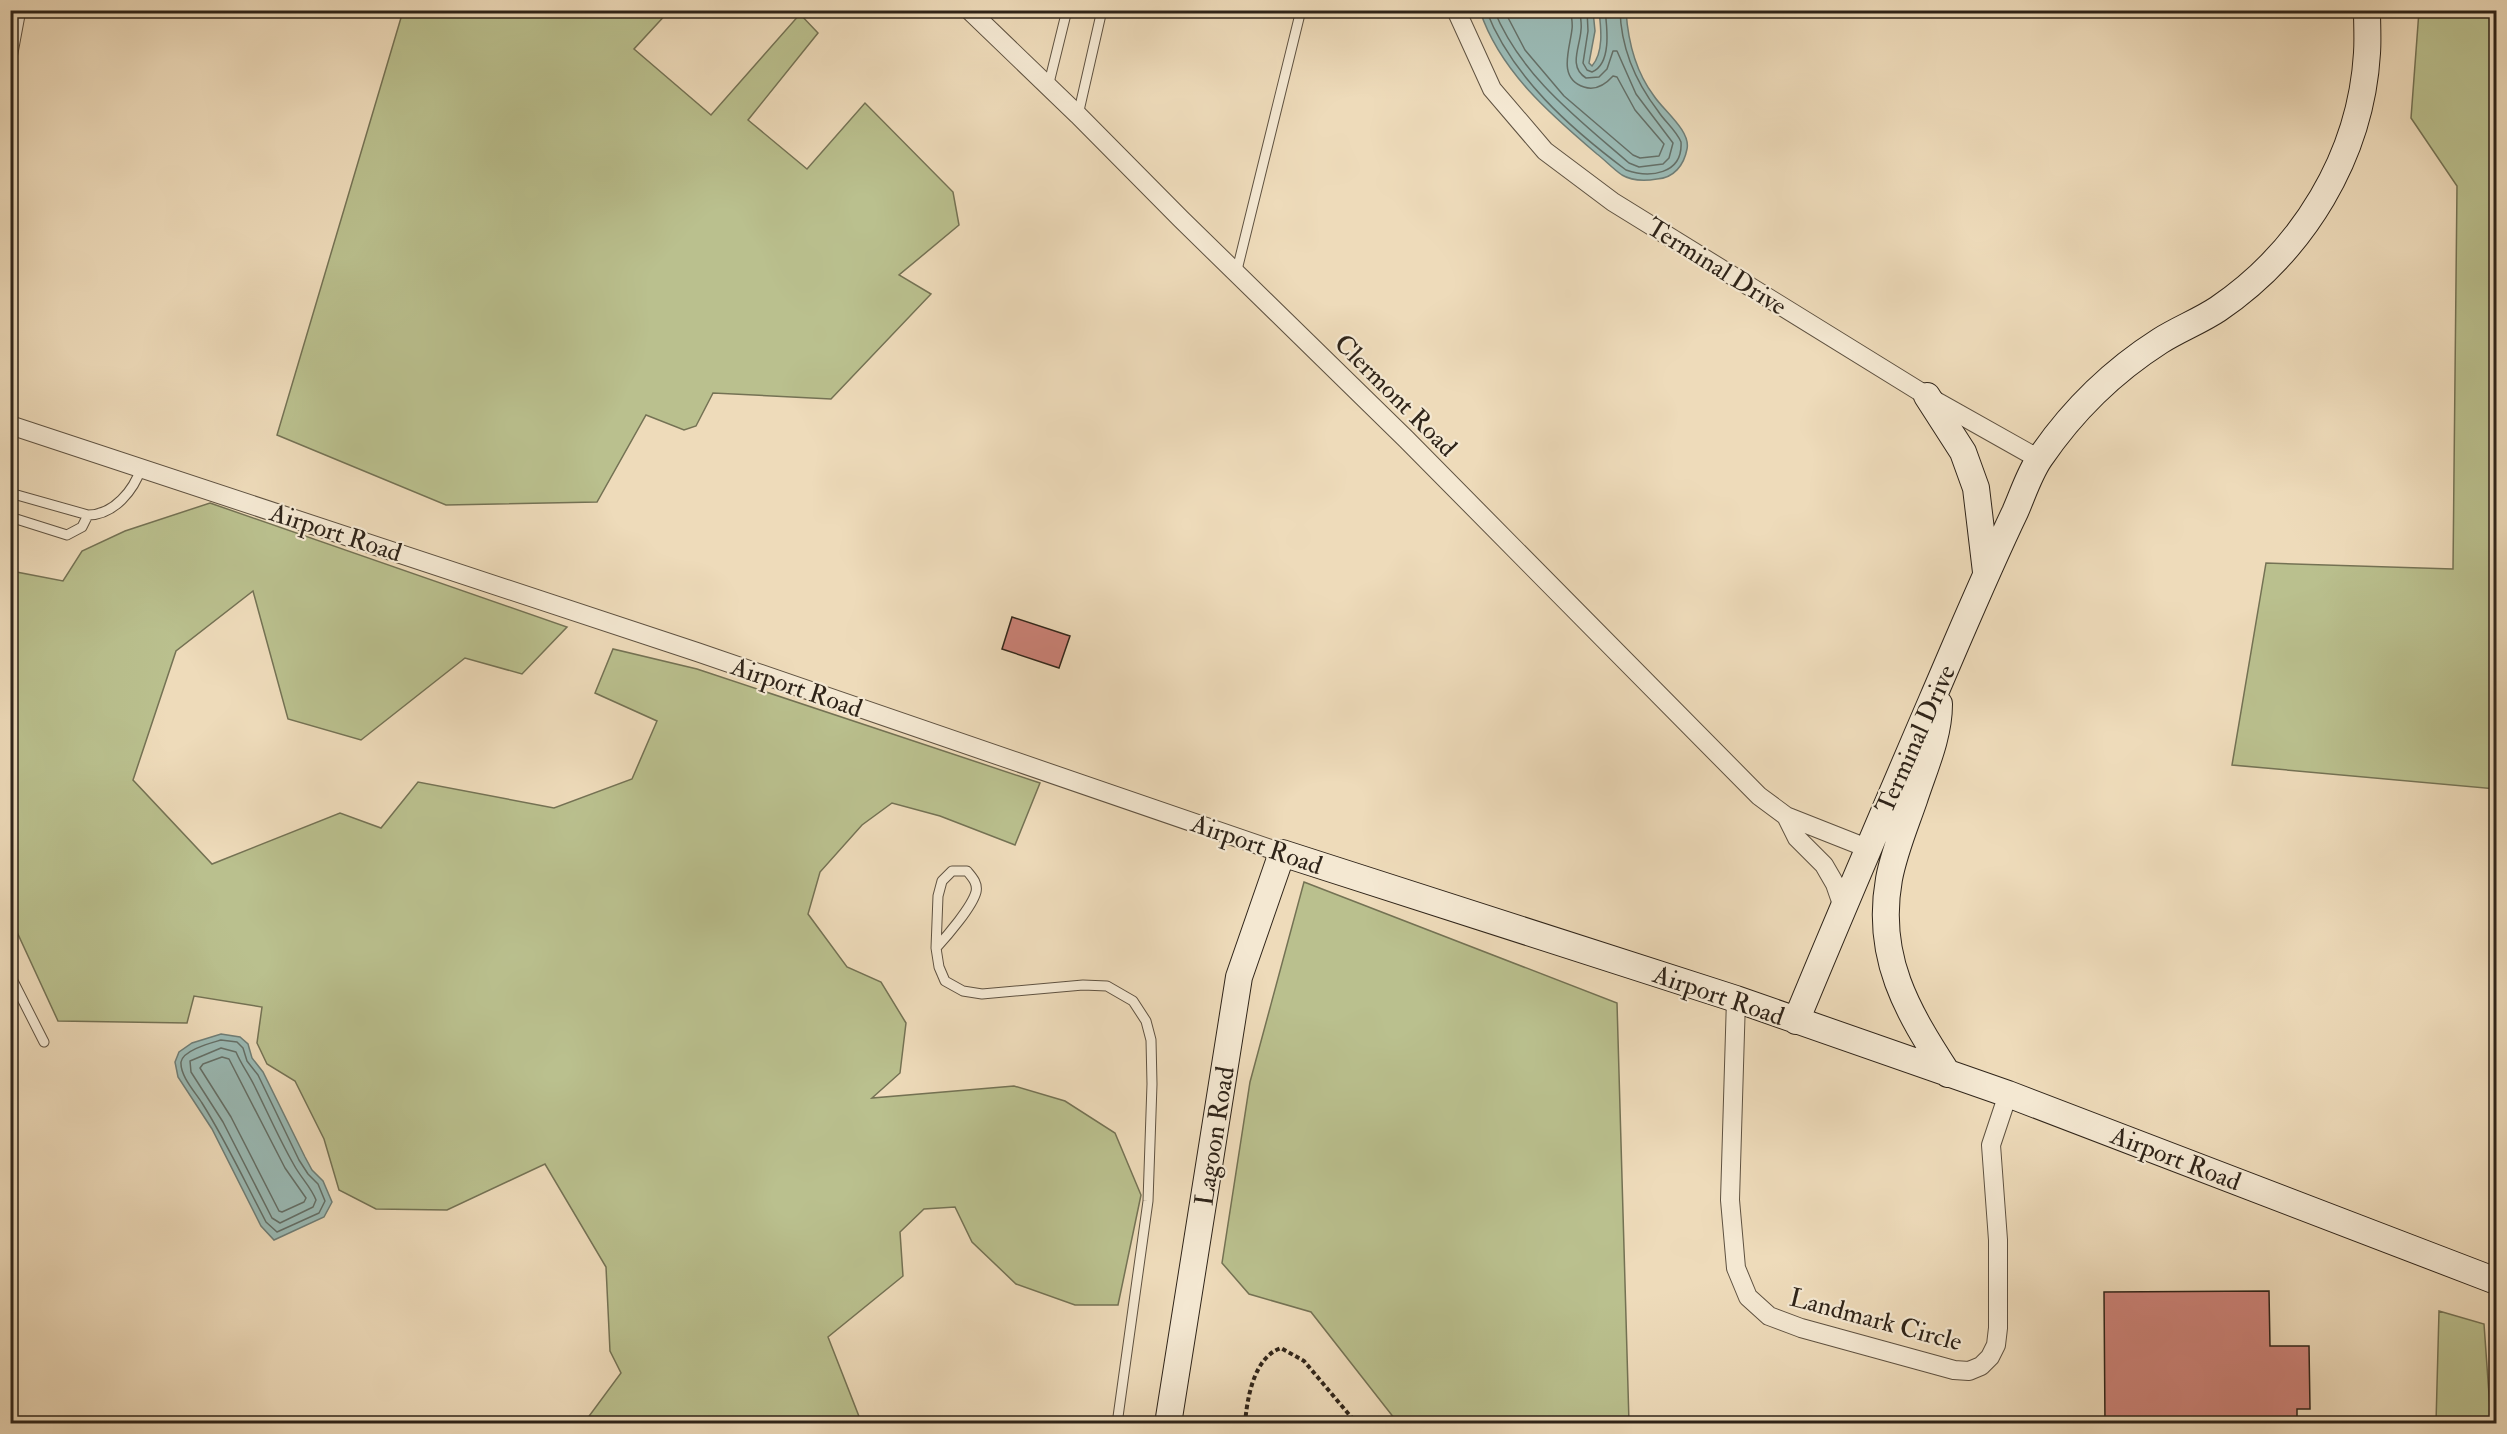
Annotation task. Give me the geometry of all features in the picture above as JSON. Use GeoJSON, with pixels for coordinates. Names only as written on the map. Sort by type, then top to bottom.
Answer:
{"type":"FeatureCollection","features":[{"type":"Feature","properties":{"kind":"street","name":"Clermont Road"},"geometry":{"type":"LineString","coordinates":[[969,10],[1406,439],[1759,796],[1786,816],[1867,848]]}},
{"type":"Feature","properties":{"kind":"street","name":"Terminal Drive"},"geometry":{"type":"LineString","coordinates":[[1456,10],[1492,89],[1545,150],[1613,202],[1927,396],[2039,459]]}},
{"type":"Feature","properties":{"kind":"street","name":"Terminal Drive"},"geometry":{"type":"LineString","coordinates":[[1796,1021],[1867,848],[1986,573],[2039,459],[2084,402],[2116,373],[2161,341],[2216,310],[2244,290],[2292,243],[2320,203],[2351,136],[2362,91],[2367,53],[2367,10]]}},
{"type":"Feature","properties":{"kind":"street"},"geometry":{"type":"LineString","coordinates":[[1927,396],[1963,452],[1976,488],[1986,573]]}},
{"type":"Feature","properties":{"kind":"street","name":"Airport Road"},"geometry":{"type":"LineString","coordinates":[[10,425],[697,652],[1282,853],[1736,999],[2008,1094],[2496,1281]]}},
{"type":"Feature","properties":{"kind":"street"},"geometry":{"type":"LineString","coordinates":[[1939,684],[1939,726],[1892,868],[1885,910],[1887,944],[1894,974],[1924,1036],[1948,1074]]}},
{"type":"Feature","properties":{"kind":"street","name":"Clermont Road"},"geometry":{"type":"LineString","coordinates":[[1786,816],[1797,837],[1824,865],[1836,884],[1843,907]]}},
{"type":"Feature","properties":{"kind":"street","name":"Lagoon Road"},"geometry":{"type":"LineString","coordinates":[[1168,1424],[1239,977],[1282,853]]}},
{"type":"Feature","properties":{"kind":"street","name":"Landmark Circle"},"geometry":{"type":"LineString","coordinates":[[1736,999],[1730,1200],[1736,1268],[1748,1297],[1769,1316],[1801,1328],[1954,1370],[1969,1371],[1981,1366],[1990,1357],[1996,1345],[1998,1328],[1998,1240],[1991,1145],[2008,1094]]}},
{"type":"Feature","properties":{"kind":"lane"},"geometry":{"type":"LineString","coordinates":[[10,69],[21,10]]}},
{"type":"Feature","properties":{"kind":"lane"},"geometry":{"type":"LineString","coordinates":[[1048,87],[1067,10]]}},
{"type":"Feature","properties":{"kind":"lane"},"geometry":{"type":"LineString","coordinates":[[1078,115],[1102,10]]}},
{"type":"Feature","properties":{"kind":"lane"},"geometry":{"type":"LineString","coordinates":[[1236,274],[1301,10]]}},
{"type":"Feature","properties":{"kind":"lane"},"geometry":{"type":"LineString","coordinates":[[10,493],[88,515],[98,515],[127,495],[136,483],[141,468]]}},
{"type":"Feature","properties":{"kind":"lane"},"geometry":{"type":"LineString","coordinates":[[10,518],[68,535],[82,527],[88,515]]}},
{"type":"Feature","properties":{"kind":"lane"},"geometry":{"type":"LineString","coordinates":[[936,948],[953,930],[976,892],[975,879],[967,871],[952,871],[942,881],[938,896],[936,948],[939,967],[945,981],[963,991],[982,994],[1083,985],[1107,986],[1133,1001],[1146,1021],[1151,1040],[1152,1084],[1149,1201],[1117,1424]]}},
{"type":"Feature","properties":{"kind":"lane"},"geometry":{"type":"LineString","coordinates":[[10,975],[44,1042]]}},
{"type":"Feature","properties":{"kind":"path"},"geometry":{"type":"LineString","coordinates":[[1245,1424],[1255,1378],[1263,1359],[1270,1352],[1281,1348],[1294,1353],[1304,1361],[1357,1424]]}},
{"type":"Feature","properties":{"kind":"green space"},"geometry":{"type":"Polygon","coordinates":[[[403,11],[669,11],[634,49],[711,115],[800,14],[818,33],[748,120],[807,169],[865,103],[953,192],[959,225],[899,275],[931,294],[831,399],[713,393],[696,426],[684,430],[646,415],[597,502],[446,505],[277,435],[403,11]]]}},
{"type":"Feature","properties":{"kind":"green space"},"geometry":{"type":"Polygon","coordinates":[[[2419,11],[2496,11],[2496,789],[2232,765],[2266,563],[2453,569],[2457,186],[2411,118],[2419,11]]]}},
{"type":"Feature","properties":{"kind":"green space"},"geometry":{"type":"Polygon","coordinates":[[[210,503],[567,627],[522,674],[465,658],[361,740],[288,719],[253,591],[176,651],[133,780],[212,864],[340,813],[381,828],[418,782],[554,808],[632,779],[657,721],[595,693],[613,649],[697,669],[1040,783],[1015,845],[940,816],[892,803],[862,825],[820,872],[808,914],[847,967],[881,982],[906,1023],[900,1073],[872,1098],[1014,1086],[1065,1101],[1115,1133],[1141,1195],[1118,1305],[1075,1305],[1016,1284],[972,1242],[955,1207],[924,1209],[900,1232],[903,1276],[828,1337],[860,1423],[584,1423],[621,1373],[610,1351],[606,1267],[545,1164],[447,1210],[376,1209],[339,1190],[324,1139],[295,1081],[267,1064],[257,1043],[262,1007],[194,996],[187,1023],[58,1021],[11,919],[11,571],[63,581],[82,551],[125,531],[210,503]]]}},
{"type":"Feature","properties":{"kind":"green space"},"geometry":{"type":"Polygon","coordinates":[[[1304,882],[1617,1003],[1629,1423],[1398,1423],[1311,1312],[1249,1294],[1222,1263],[1250,1082],[1304,882]]]}},
{"type":"Feature","properties":{"kind":"green space"},"geometry":{"type":"Polygon","coordinates":[[[2439,1311],[2484,1324],[2491,1423],[2436,1423],[2439,1311]]]}},
{"type":"Feature","properties":{"kind":"water"},"geometry":{"type":"Polygon","coordinates":[[[1480,11],[1593,11],[1595,31],[1589,63],[1592,66],[1600,47],[1599,11],[1626,11],[1637,66],[1658,102],[1685,135],[1687,149],[1681,165],[1673,173],[1663,178],[1643,180],[1626,177],[1615,170],[1528,90],[1500,53],[1480,11]]]}},
{"type":"Feature","properties":{"kind":"water"},"geometry":{"type":"Polygon","coordinates":[[[221,1034],[240,1037],[248,1044],[252,1058],[263,1072],[305,1157],[312,1170],[323,1181],[332,1202],[324,1217],[274,1240],[261,1226],[212,1129],[178,1077],[175,1062],[179,1052],[192,1043],[221,1034]]]}},
{"type":"Feature","properties":{"kind":"building"},"geometry":{"type":"Polygon","coordinates":[[[1012,617],[1070,636],[1059,668],[1002,649],[1012,617]]]}},
{"type":"Feature","properties":{"kind":"building"},"geometry":{"type":"Polygon","coordinates":[[[2269,1291],[2270,1346],[2309,1346],[2310,1409],[2297,1409],[2297,1424],[2105,1424],[2104,1292],[2269,1291]]]}}]}
